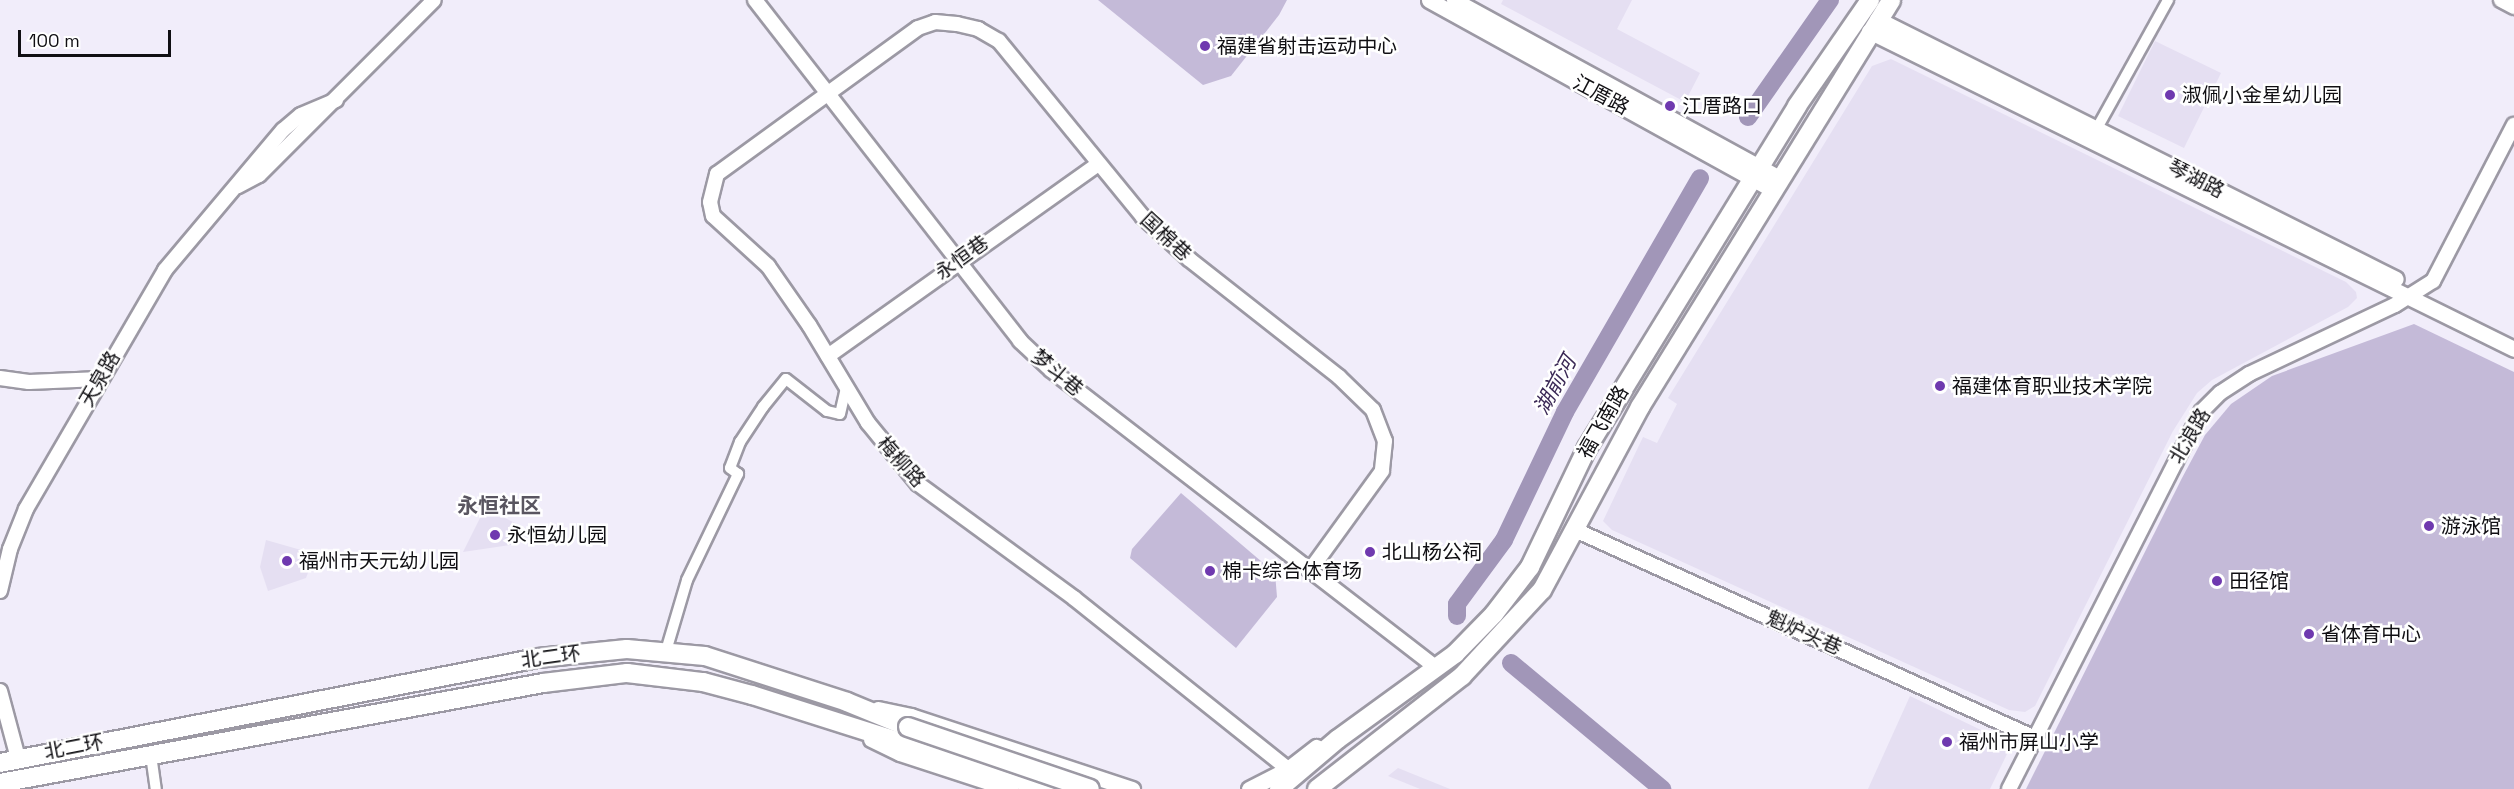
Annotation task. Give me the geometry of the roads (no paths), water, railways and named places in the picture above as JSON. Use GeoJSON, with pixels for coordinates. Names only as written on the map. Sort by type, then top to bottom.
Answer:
{"type":"FeatureCollection","features":[{"type":"Feature","properties":{"kind":"main road","name":"江厝路"},"geometry":{"type":"LineString","coordinates":[[1429,0],[1757,173]]}},
{"type":"Feature","properties":{"kind":"main road","name":"江厝路"},"geometry":{"type":"LineString","coordinates":[[1454,0],[1776,184]]}},
{"type":"Feature","properties":{"kind":"main road","name":"福飞南路"},"geometry":{"type":"LineString","coordinates":[[1279,789],[1338,739],[1436,668],[1494,614],[1530,567],[1587,448],[1822,67],[1870,0]]}},
{"type":"Feature","properties":{"kind":"main road","name":"福飞南路"},"geometry":{"type":"LineString","coordinates":[[1317,789],[1352,764],[1481,659],[1542,590],[1640,407],[1873,25],[1891,0]]}},
{"type":"Feature","properties":{"kind":"main road","name":"琴湖路"},"geometry":{"type":"LineString","coordinates":[[1873,25],[2096,130],[2415,294],[2514,338]]}},
{"type":"Feature","properties":{"kind":"main road"},"geometry":{"type":"LineString","coordinates":[[1873,25],[2415,294],[2514,349]]}},
{"type":"Feature","properties":{"kind":"main road","name":"北二环"},"geometry":{"type":"LineString","coordinates":[[6,760],[538,658],[627,649],[705,656],[847,702],[906,734],[1048,789]]}},
{"type":"Feature","properties":{"kind":"main road"},"geometry":{"type":"LineString","coordinates":[[1249,789],[1288,769],[1349,720],[1436,668]]}},
{"type":"Feature","properties":{"kind":"main road","name":"北二环"},"geometry":{"type":"LineString","coordinates":[[0,785],[543,683],[627,674],[703,682],[847,726],[906,734],[1088,784]]}},
{"type":"Feature","properties":{"kind":"main road"},"geometry":{"type":"LineString","coordinates":[[847,702],[911,716],[1088,784],[1132,789]]}},
{"type":"Feature","properties":{"kind":"main road"},"geometry":{"type":"LineString","coordinates":[[847,726],[900,753],[1007,788]]}},
{"type":"Feature","properties":{"kind":"main road"},"geometry":{"type":"LineString","coordinates":[[1331,789],[1352,764]]}},
{"type":"Feature","properties":{"kind":"street","name":"天泉路"},"geometry":{"type":"LineString","coordinates":[[0,591],[20,521],[100,379],[171,261],[236,187],[259,175],[434,0]]}},
{"type":"Feature","properties":{"kind":"street","name":"梦斗巷"},"geometry":{"type":"LineString","coordinates":[[755,0],[1007,327],[1051,370],[1436,668]]}},
{"type":"Feature","properties":{"kind":"street"},"geometry":{"type":"LineString","coordinates":[[2096,130],[2168,0]]}},
{"type":"Feature","properties":{"kind":"street"},"geometry":{"type":"LineString","coordinates":[[2501,0],[2514,7]]}},
{"type":"Feature","properties":{"kind":"street","name":"国棉巷"},"geometry":{"type":"LineString","coordinates":[[827,91],[918,28],[935,22],[978,29],[999,41],[1016,58],[1098,164],[1143,217],[1189,259],[1339,377],[1373,410],[1384,441],[1382,471],[1311,569]]}},
{"type":"Feature","properties":{"kind":"street","name":"梅柳路"},"geometry":{"type":"LineString","coordinates":[[827,91],[723,167],[712,185],[710,202],[713,216],[723,228],[768,266],[828,356],[868,423],[918,484],[1074,597],[1288,769]]}},
{"type":"Feature","properties":{"kind":"street","name":"北浪路"},"geometry":{"type":"LineString","coordinates":[[2009,789],[2181,446],[2208,404],[2267,364],[2415,294],[2433,281],[2514,125]]}},
{"type":"Feature","properties":{"kind":"street","name":"永恒巷"},"geometry":{"type":"LineString","coordinates":[[828,356],[957,262],[1098,164]]}},
{"type":"Feature","properties":{"kind":"street"},"geometry":{"type":"LineString","coordinates":[[0,378],[29,382],[100,379]]}},
{"type":"Feature","properties":{"kind":"street"},"geometry":{"type":"LineString","coordinates":[[666,651],[687,580],[738,474],[730,468],[740,442],[763,407],[786,379],[826,411],[840,414],[846,388]]}},
{"type":"Feature","properties":{"kind":"street","name":"魁炉头巷"},"geometry":{"type":"LineString","coordinates":[[1573,529],[2035,738]]}},
{"type":"Feature","properties":{"kind":"street"},"geometry":{"type":"LineString","coordinates":[[0,691],[6,760]]}},
{"type":"Feature","properties":{"kind":"street"},"geometry":{"type":"LineString","coordinates":[[151,755],[156,789]]}},
{"type":"Feature","properties":{"kind":"waterway","name":"湖前河"},"geometry":{"type":"LineString","coordinates":[[1748,117],[1830,0]]}},
{"type":"Feature","properties":{"kind":"waterway","name":"湖前河"},"geometry":{"type":"LineString","coordinates":[[1457,616],[1457,604],[1504,540],[1565,412],[1700,178]]}},
{"type":"Feature","properties":{"kind":"waterway","name":"湖前河"},"geometry":{"type":"LineString","coordinates":[[1511,663],[1662,789]]}},
{"type":"Feature","properties":{"kind":"place","name":"福建省射击运动中心"},"geometry":{"type":"Point","coordinates":[1205,46]}},
{"type":"Feature","properties":{"kind":"place","name":"淑佩小金星幼儿园"},"geometry":{"type":"Point","coordinates":[2170,95]}},
{"type":"Feature","properties":{"kind":"place","name":"江厝路口"},"geometry":{"type":"Point","coordinates":[1670,106]}},
{"type":"Feature","properties":{"kind":"place","name":"福建体育职业技术学院"},"geometry":{"type":"Point","coordinates":[1940,386]}},
{"type":"Feature","properties":{"kind":"place","name":"游泳馆"},"geometry":{"type":"Point","coordinates":[2429,526]}},
{"type":"Feature","properties":{"kind":"place","name":"永恒幼儿园"},"geometry":{"type":"Point","coordinates":[495,535]}},
{"type":"Feature","properties":{"kind":"place","name":"北山杨公祠"},"geometry":{"type":"Point","coordinates":[1370,552]}},
{"type":"Feature","properties":{"kind":"place","name":"福州市天元幼儿园"},"geometry":{"type":"Point","coordinates":[287,561]}},
{"type":"Feature","properties":{"kind":"place","name":"棉卡综合体育场"},"geometry":{"type":"Point","coordinates":[1210,571]}},
{"type":"Feature","properties":{"kind":"place","name":"田径馆"},"geometry":{"type":"Point","coordinates":[2217,581]}},
{"type":"Feature","properties":{"kind":"place","name":"省体育中心"},"geometry":{"type":"Point","coordinates":[2309,634]}},
{"type":"Feature","properties":{"kind":"place","name":"福州市屏山小学"},"geometry":{"type":"Point","coordinates":[1947,742]}},
{"type":"Feature","properties":{"kind":"district","name":"永恒社区"},"geometry":{"type":"Point","coordinates":[499,506]}}]}
